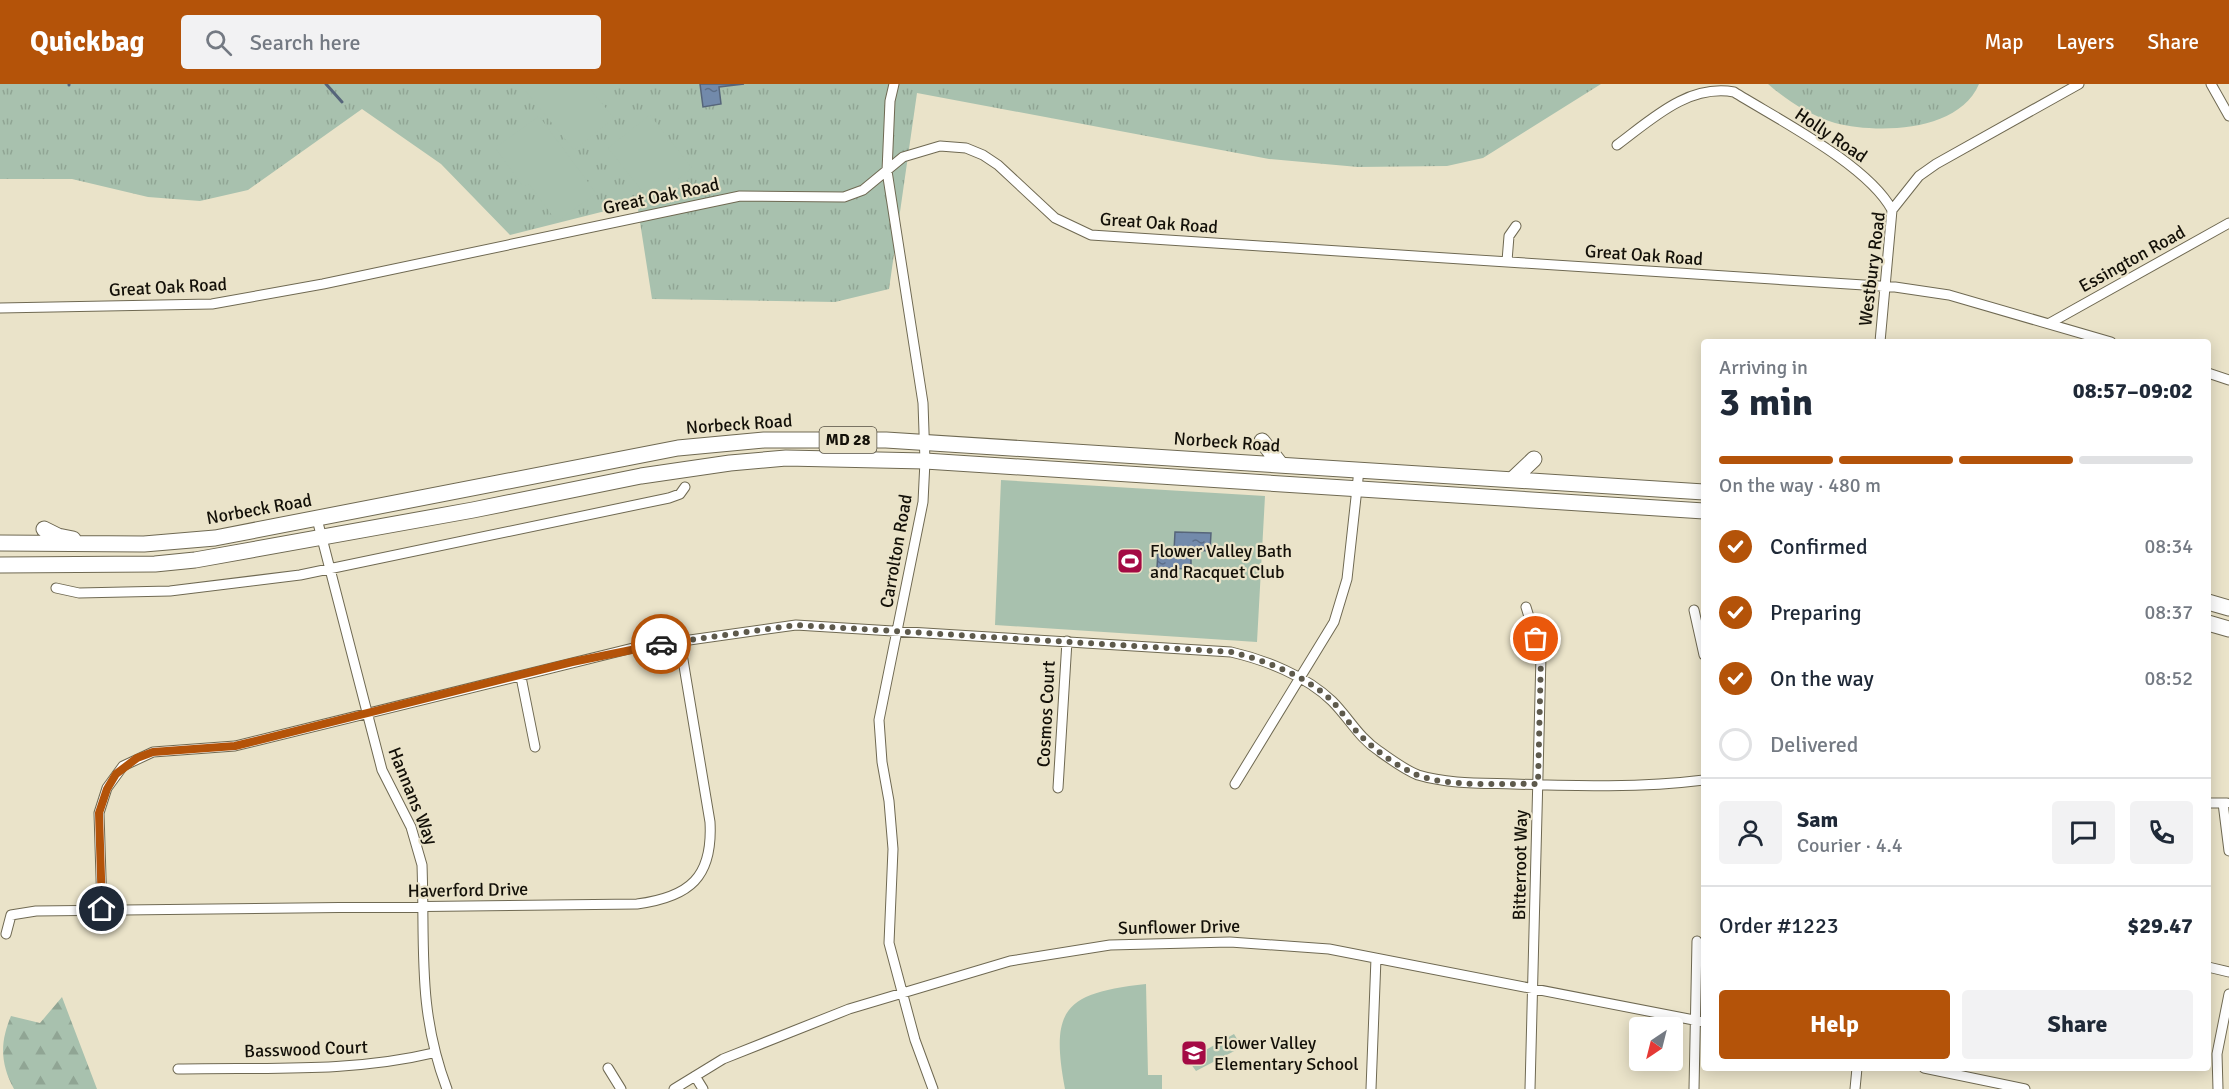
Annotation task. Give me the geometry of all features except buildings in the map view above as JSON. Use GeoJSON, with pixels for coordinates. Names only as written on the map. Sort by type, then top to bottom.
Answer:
{"type":"FeatureCollection","features":[{"type":"Feature","properties":{"kind":"main road","name":"Norbeck Road"},"geometry":{"type":"LineString","coordinates":[[0,543],[144,544],[214,538],[678,448],[764,440],[924,442],[1701,492]]}},
{"type":"Feature","properties":{"kind":"main road"},"geometry":{"type":"LineString","coordinates":[[1262,441],[1281,465]]}},
{"type":"Feature","properties":{"kind":"main road"},"geometry":{"type":"LineString","coordinates":[[579,467],[591,450]]}},
{"type":"Feature","properties":{"kind":"main road","name":"Norbeck Road"},"geometry":{"type":"LineString","coordinates":[[0,565],[155,564],[195,560],[322,538],[641,476],[730,463],[818,458],[925,461],[1358,491],[1701,511]]}},
{"type":"Feature","properties":{"kind":"main road"},"geometry":{"type":"LineString","coordinates":[[1513,479],[1534,459]]}},
{"type":"Feature","properties":{"kind":"main road"},"geometry":{"type":"LineString","coordinates":[[44,529],[68,539],[103,544]]}},
{"type":"Feature","properties":{"kind":"main road"},"geometry":{"type":"LineString","coordinates":[[2211,603],[2229,608]]}},
{"type":"Feature","properties":{"kind":"main road"},"geometry":{"type":"LineString","coordinates":[[2211,623],[2229,629]]}},
{"type":"Feature","properties":{"kind":"street","name":"Carrolton Road"},"geometry":{"type":"LineString","coordinates":[[894,84],[890,101],[887,171],[923,403],[925,461],[923,502],[879,720],[893,849],[889,943],[915,1040],[933,1089]]}},
{"type":"Feature","properties":{"kind":"street","name":"Westbury Road"},"geometry":{"type":"LineString","coordinates":[[1880,339],[1892,210],[1919,176],[1936,164],[2079,84]]}},
{"type":"Feature","properties":{"kind":"street"},"geometry":{"type":"LineString","coordinates":[[2211,84],[2229,116]]}},
{"type":"Feature","properties":{"kind":"street","name":"Holly Road"},"geometry":{"type":"LineString","coordinates":[[1617,145],[1679,99],[1702,89],[1718,88],[1734,92],[1843,161],[1877,187],[1892,210]]}},
{"type":"Feature","properties":{"kind":"street","name":"Great Oak Road"},"geometry":{"type":"LineString","coordinates":[[0,308],[212,304],[321,285],[740,196],[844,197],[863,190],[903,157],[940,146],[966,148],[999,165],[1055,218],[1091,235],[1895,287],[1949,295],[2101,339]]}},
{"type":"Feature","properties":{"kind":"street","name":"Essington Road"},"geometry":{"type":"LineString","coordinates":[[2050,323],[2229,224]]}},
{"type":"Feature","properties":{"kind":"street"},"geometry":{"type":"LineString","coordinates":[[1507,261],[1509,236],[1516,226]]}},
{"type":"Feature","properties":{"kind":"street"},"geometry":{"type":"LineString","coordinates":[[2211,374],[2229,380]]}},
{"type":"Feature","properties":{"kind":"street"},"geometry":{"type":"LineString","coordinates":[[1235,784],[1334,622],[1347,579],[1359,470]]}},
{"type":"Feature","properties":{"kind":"street"},"geometry":{"type":"LineString","coordinates":[[56,588],[79,592],[170,591],[300,575],[669,498],[680,494],[685,487]]}},
{"type":"Feature","properties":{"kind":"street","name":"Hannans Way"},"geometry":{"type":"LineString","coordinates":[[317,519],[382,770],[417,844],[422,865],[425,1011],[433,1053],[447,1089]]}},
{"type":"Feature","properties":{"kind":"street","name":"Bitterroot Way"},"geometry":{"type":"LineString","coordinates":[[1526,607],[1541,656],[1530,1089]]}},
{"type":"Feature","properties":{"kind":"street"},"geometry":{"type":"LineString","coordinates":[[1694,610],[1701,642]]}},
{"type":"Feature","properties":{"kind":"street"},"geometry":{"type":"LineString","coordinates":[[102,909],[99,813],[107,789],[123,766],[153,752],[235,746],[633,648],[796,625],[1231,652],[1266,661],[1300,679],[1332,700],[1361,737],[1415,774],[1460,782],[1538,784],[1657,786],[1701,780]]}},
{"type":"Feature","properties":{"kind":"street","name":"Cosmos Court"},"geometry":{"type":"LineString","coordinates":[[1058,788],[1067,641]]}},
{"type":"Feature","properties":{"kind":"street","name":"Haverford Drive"},"geometry":{"type":"LineString","coordinates":[[6,934],[11,915],[36,911],[424,908],[637,904],[666,900],[690,886],[705,863],[711,848],[710,822],[680,642]]}},
{"type":"Feature","properties":{"kind":"street"},"geometry":{"type":"LineString","coordinates":[[521,677],[535,747]]}},
{"type":"Feature","properties":{"kind":"street"},"geometry":{"type":"LineString","coordinates":[[2226,803],[2229,851]]}},
{"type":"Feature","properties":{"kind":"street"},"geometry":{"type":"LineString","coordinates":[[1694,1089],[1700,1021],[1697,941]]}},
{"type":"Feature","properties":{"kind":"street","name":"Sunflower Drive"},"geometry":{"type":"LineString","coordinates":[[674,1089],[723,1059],[849,1008],[1010,961],[1110,945],[1274,943],[1329,949],[1700,1021]]}},
{"type":"Feature","properties":{"kind":"street"},"geometry":{"type":"LineString","coordinates":[[1371,1089],[1376,958]]}},
{"type":"Feature","properties":{"kind":"street"},"geometry":{"type":"LineString","coordinates":[[2211,968],[2229,972]]}},
{"type":"Feature","properties":{"kind":"street"},"geometry":{"type":"LineString","coordinates":[[2218,1089],[2217,1054],[2229,994]]}},
{"type":"Feature","properties":{"kind":"street","name":"Basswood Court"},"geometry":{"type":"LineString","coordinates":[[178,1069],[361,1066],[396,1062],[433,1053]]}},
{"type":"Feature","properties":{"kind":"street"},"geometry":{"type":"LineString","coordinates":[[608,1068],[621,1089]]}},
{"type":"Feature","properties":{"kind":"street"},"geometry":{"type":"LineString","coordinates":[[1856,1089],[1857,1071]]}},
{"type":"Feature","properties":{"kind":"street"},"geometry":{"type":"LineString","coordinates":[[1938,1071],[2025,1089]]}},
{"type":"Feature","properties":{"kind":"street"},"geometry":{"type":"LineString","coordinates":[[695,1077],[703,1089]]}},
{"type":"Feature","properties":{"kind":"green space"},"geometry":{"type":"Polygon","coordinates":[[[0,84],[1601,84],[1483,158],[1447,166],[1358,167],[1269,159],[917,93],[889,289],[835,302],[652,299],[637,203],[510,235],[441,164],[362,109],[248,190],[200,201],[148,197],[72,179],[0,179],[0,84]]]}},
{"type":"Feature","properties":{"kind":"green space"},"geometry":{"type":"Polygon","coordinates":[[[520,84],[586,84],[614,118],[574,150],[520,84]]]}},
{"type":"Feature","properties":{"kind":"green space"},"geometry":{"type":"Polygon","coordinates":[[[1768,84],[1979,84],[1969,100],[1954,112],[1936,120],[1916,126],[1873,128],[1835,123],[1817,116],[1791,102],[1768,84]]]}},
{"type":"Feature","properties":{"kind":"green space"},"geometry":{"type":"Polygon","coordinates":[[[650,115],[692,168],[650,201],[608,148],[650,115]]]}},
{"type":"Feature","properties":{"kind":"green space"},"geometry":{"type":"Polygon","coordinates":[[[539,116],[596,193],[557,222],[529,184],[523,186],[495,148],[539,116]]]}},
{"type":"Feature","properties":{"kind":"green space","name":"Flower Valley Bath and Racquet Club"},"geometry":{"type":"Polygon","coordinates":[[[1001,480],[1265,496],[1257,642],[995,625],[1001,480]]]}},
{"type":"Feature","properties":{"kind":"green space"},"geometry":{"type":"Polygon","coordinates":[[[1146,984],[1148,1075],[1162,1075],[1162,1089],[1065,1089],[1060,1040],[1062,1023],[1069,1010],[1080,1000],[1097,993],[1146,984]]]}},
{"type":"Feature","properties":{"kind":"green space"},"geometry":{"type":"Polygon","coordinates":[[[62,997],[97,1089],[14,1089],[6,1070],[3,1052],[11,1016],[40,1023],[62,997]]]}},
{"type":"Feature","properties":{"kind":"green space"},"geometry":{"type":"Polygon","coordinates":[[[1234,1034],[1242,1047],[1196,1071],[1188,1060],[1234,1034]]]}},
{"type":"Feature","properties":{"kind":"water"},"geometry":{"type":"Polygon","coordinates":[[[700,84],[744,84],[719,87],[721,104],[703,107],[700,84]]]}},
{"type":"Feature","properties":{"kind":"water"},"geometry":{"type":"Polygon","coordinates":[[[1175,532],[1211,533],[1210,551],[1191,550],[1191,569],[1157,568],[1158,551],[1174,551],[1175,532]]]}},
{"type":"Feature","properties":{"kind":"waterway"},"geometry":{"type":"LineString","coordinates":[[326,84],[342,102]]}},
{"type":"Feature","properties":{"kind":"way so far"},"geometry":{"type":"LineString","coordinates":[[661,644],[796,625],[1231,652],[1266,661],[1300,679],[1332,700],[1361,737],[1415,774],[1460,782],[1538,784],[1541,656],[1536,639]]}},
{"type":"Feature","properties":{"kind":"place","name":"Flower Valley Bath and Racquet Club"},"geometry":{"type":"Point","coordinates":[1130,561]}},
{"type":"Feature","properties":{"kind":"place","name":"Flower Valley Elementary School"},"geometry":{"type":"Point","coordinates":[1194,1053]}},
{"type":"Feature","properties":{"kind":"route"},"geometry":{"type":"LineString","coordinates":[[102,909],[99,813],[107,789],[116,774],[123,766],[137,758],[153,752],[235,746],[521,677],[572,662],[661,644]]}}]}
